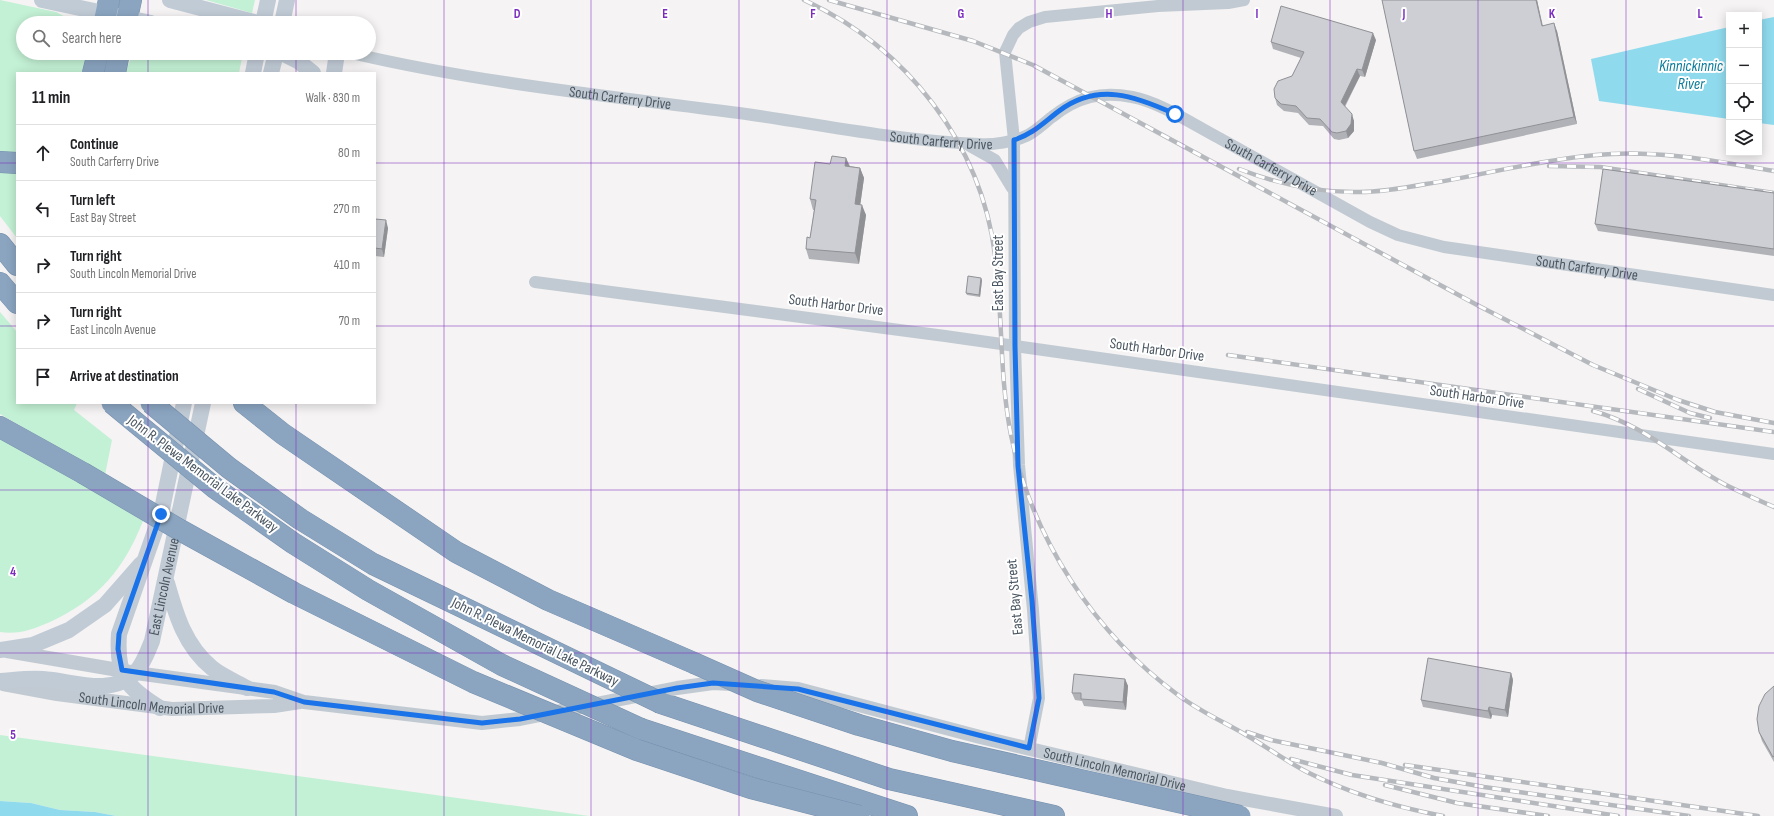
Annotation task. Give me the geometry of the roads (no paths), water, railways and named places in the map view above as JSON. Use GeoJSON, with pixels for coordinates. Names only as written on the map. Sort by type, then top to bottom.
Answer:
{"type":"FeatureCollection","features":[{"type":"Feature","properties":{"kind":"highway"},"geometry":{"type":"LineString","coordinates":[[93,72],[96,60]]}},
{"type":"Feature","properties":{"kind":"highway"},"geometry":{"type":"LineString","coordinates":[[115,72],[118,60]]}},
{"type":"Feature","properties":{"kind":"highway"},"geometry":{"type":"LineString","coordinates":[[0,162],[16,163]]}},
{"type":"Feature","properties":{"kind":"highway"},"geometry":{"type":"LineString","coordinates":[[0,244],[16,264]]}},
{"type":"Feature","properties":{"kind":"highway"},"geometry":{"type":"LineString","coordinates":[[0,283],[16,302]]}},
{"type":"Feature","properties":{"kind":"highway","name":"John R. Plewa Memorial Lake Parkway"},"geometry":{"type":"LineString","coordinates":[[113,404],[215,488],[293,543],[368,590],[502,665],[641,729],[907,816]]}},
{"type":"Feature","properties":{"kind":"highway","name":"John R. Plewa Memorial Lake Parkway"},"geometry":{"type":"LineString","coordinates":[[152,404],[229,468],[300,519],[373,564],[661,703],[889,779],[1054,816]]}},
{"type":"Feature","properties":{"kind":"highway"},"geometry":{"type":"LineString","coordinates":[[245,404],[283,434],[456,552],[548,600],[757,690],[859,725],[952,751],[1240,816]]}},
{"type":"Feature","properties":{"kind":"highway"},"geometry":{"type":"LineString","coordinates":[[0,427],[294,593],[473,682],[637,750],[751,788],[859,816]]}},
{"type":"Feature","properties":{"kind":"main road"},"geometry":{"type":"LineString","coordinates":[[42,0],[106,12],[128,14]]}},
{"type":"Feature","properties":{"kind":"main road"},"geometry":{"type":"LineString","coordinates":[[170,0],[231,16]]}},
{"type":"Feature","properties":{"kind":"main road"},"geometry":{"type":"LineString","coordinates":[[265,16],[268,0]]}},
{"type":"Feature","properties":{"kind":"main road"},"geometry":{"type":"LineString","coordinates":[[284,16],[287,0]]}},
{"type":"Feature","properties":{"kind":"main road"},"geometry":{"type":"LineString","coordinates":[[253,72],[256,60]]}},
{"type":"Feature","properties":{"kind":"main road"},"geometry":{"type":"LineString","coordinates":[[271,72],[274,60]]}},
{"type":"Feature","properties":{"kind":"main road"},"geometry":{"type":"LineString","coordinates":[[296,60],[313,72]]}},
{"type":"Feature","properties":{"kind":"main road"},"geometry":{"type":"LineString","coordinates":[[334,72],[336,60]]}},
{"type":"Feature","properties":{"kind":"main road","name":"East Lincoln Avenue"},"geometry":{"type":"LineString","coordinates":[[128,674],[118,649],[119,634],[161,514],[184,404]]}},
{"type":"Feature","properties":{"kind":"main road","name":"East Lincoln Avenue"},"geometry":{"type":"LineString","coordinates":[[128,674],[152,641],[203,404]]}},
{"type":"Feature","properties":{"kind":"main road"},"geometry":{"type":"LineString","coordinates":[[0,650],[33,645],[69,630],[105,605],[147,556]]}},
{"type":"Feature","properties":{"kind":"main road"},"geometry":{"type":"LineString","coordinates":[[166,580],[175,615],[193,649],[212,669],[247,688]]}},
{"type":"Feature","properties":{"kind":"main road"},"geometry":{"type":"LineString","coordinates":[[0,682],[43,679],[91,686],[109,686],[128,674],[139,695],[160,708]]}},
{"type":"Feature","properties":{"kind":"street","name":"East Bay Street"},"geometry":{"type":"LineString","coordinates":[[1029,748],[1039,698],[1032,601],[1018,466],[1015,346],[1014,140],[1005,52],[1013,35],[1019,28],[1029,22],[1045,17],[1158,6],[1228,3],[1244,0]]}},
{"type":"Feature","properties":{"kind":"street","name":"South Carferry Drive"},"geometry":{"type":"LineString","coordinates":[[376,59],[402,65],[540,88],[741,114],[912,139],[983,144],[1014,140],[1028,136],[1063,108],[1079,99],[1102,95],[1132,96],[1175,114],[1370,222],[1404,237],[1444,247],[1774,295]]}},
{"type":"Feature","properties":{"kind":"street"},"geometry":{"type":"LineString","coordinates":[[966,143],[995,160],[1005,173],[1014,191]]}},
{"type":"Feature","properties":{"kind":"street","name":"South Harbor Drive"},"geometry":{"type":"LineString","coordinates":[[535,282],[1015,346],[1774,454]]}},
{"type":"Feature","properties":{"kind":"street","name":"South Lincoln Memorial Drive"},"geometry":{"type":"LineString","coordinates":[[0,650],[128,674],[274,692],[304,702],[482,723],[520,719],[677,688],[713,683],[798,689],[1029,748],[1226,796],[1336,816]]}},
{"type":"Feature","properties":{"kind":"street","name":"South Lincoln Memorial Drive"},"geometry":{"type":"LineString","coordinates":[[0,682],[57,694],[172,709],[274,706],[304,702]]}},
{"type":"Feature","properties":{"kind":"water","name":"Kinnickinnic River"},"geometry":{"type":"Polygon","coordinates":[[[1774,17],[1774,125],[1762,123],[1762,19],[1774,17]]]}},
{"type":"Feature","properties":{"kind":"water","name":"Kinnickinnic River"},"geometry":{"type":"Polygon","coordinates":[[[1726,28],[1726,119],[1599,101],[1591,59],[1726,28]]]}},
{"type":"Feature","properties":{"kind":"water"},"geometry":{"type":"Polygon","coordinates":[[[0,801],[31,803],[60,810],[95,812],[116,816],[0,816],[0,801]]]}},
{"type":"Feature","properties":{"kind":"railway"},"geometry":{"type":"LineString","coordinates":[[804,0],[841,20],[875,44],[906,72],[932,103],[955,137],[974,175],[987,214],[995,255],[1007,412],[1011,435],[1021,473],[1034,510],[1051,546],[1071,580],[1094,613],[1120,643],[1148,670],[1178,695],[1194,706],[1246,735],[1293,764],[1325,781],[1374,799],[1443,816]]}},
{"type":"Feature","properties":{"kind":"railway"},"geometry":{"type":"LineString","coordinates":[[829,0],[973,41],[1033,65],[1479,306],[1593,365],[1678,400],[1715,412],[1774,423]]}},
{"type":"Feature","properties":{"kind":"railway"},"geometry":{"type":"LineString","coordinates":[[1239,169],[1283,183],[1314,189],[1344,192],[1376,191],[1401,188],[1553,160],[1596,155],[1641,154],[1686,157],[1774,171]]}},
{"type":"Feature","properties":{"kind":"railway"},"geometry":{"type":"LineString","coordinates":[[1549,166],[1600,167],[1774,193]]}},
{"type":"Feature","properties":{"kind":"railway"},"geometry":{"type":"LineString","coordinates":[[1228,355],[1774,432]]}},
{"type":"Feature","properties":{"kind":"railway"},"geometry":{"type":"LineString","coordinates":[[1638,389],[1690,413],[1710,418]]}},
{"type":"Feature","properties":{"kind":"railway"},"geometry":{"type":"LineString","coordinates":[[1593,411],[1612,417],[1646,434],[1709,476],[1774,507]]}},
{"type":"Feature","properties":{"kind":"railway"},"geometry":{"type":"LineString","coordinates":[[1247,732],[1271,740],[1382,763],[1434,778],[1484,787],[1689,816]]}},
{"type":"Feature","properties":{"kind":"railway"},"geometry":{"type":"LineString","coordinates":[[1291,759],[1352,775],[1618,816]]}},
{"type":"Feature","properties":{"kind":"railway"},"geometry":{"type":"LineString","coordinates":[[1405,765],[1758,816]]}},
{"type":"Feature","properties":{"kind":"railway"},"geometry":{"type":"LineString","coordinates":[[1385,785],[1457,803],[1548,816]]}}]}
